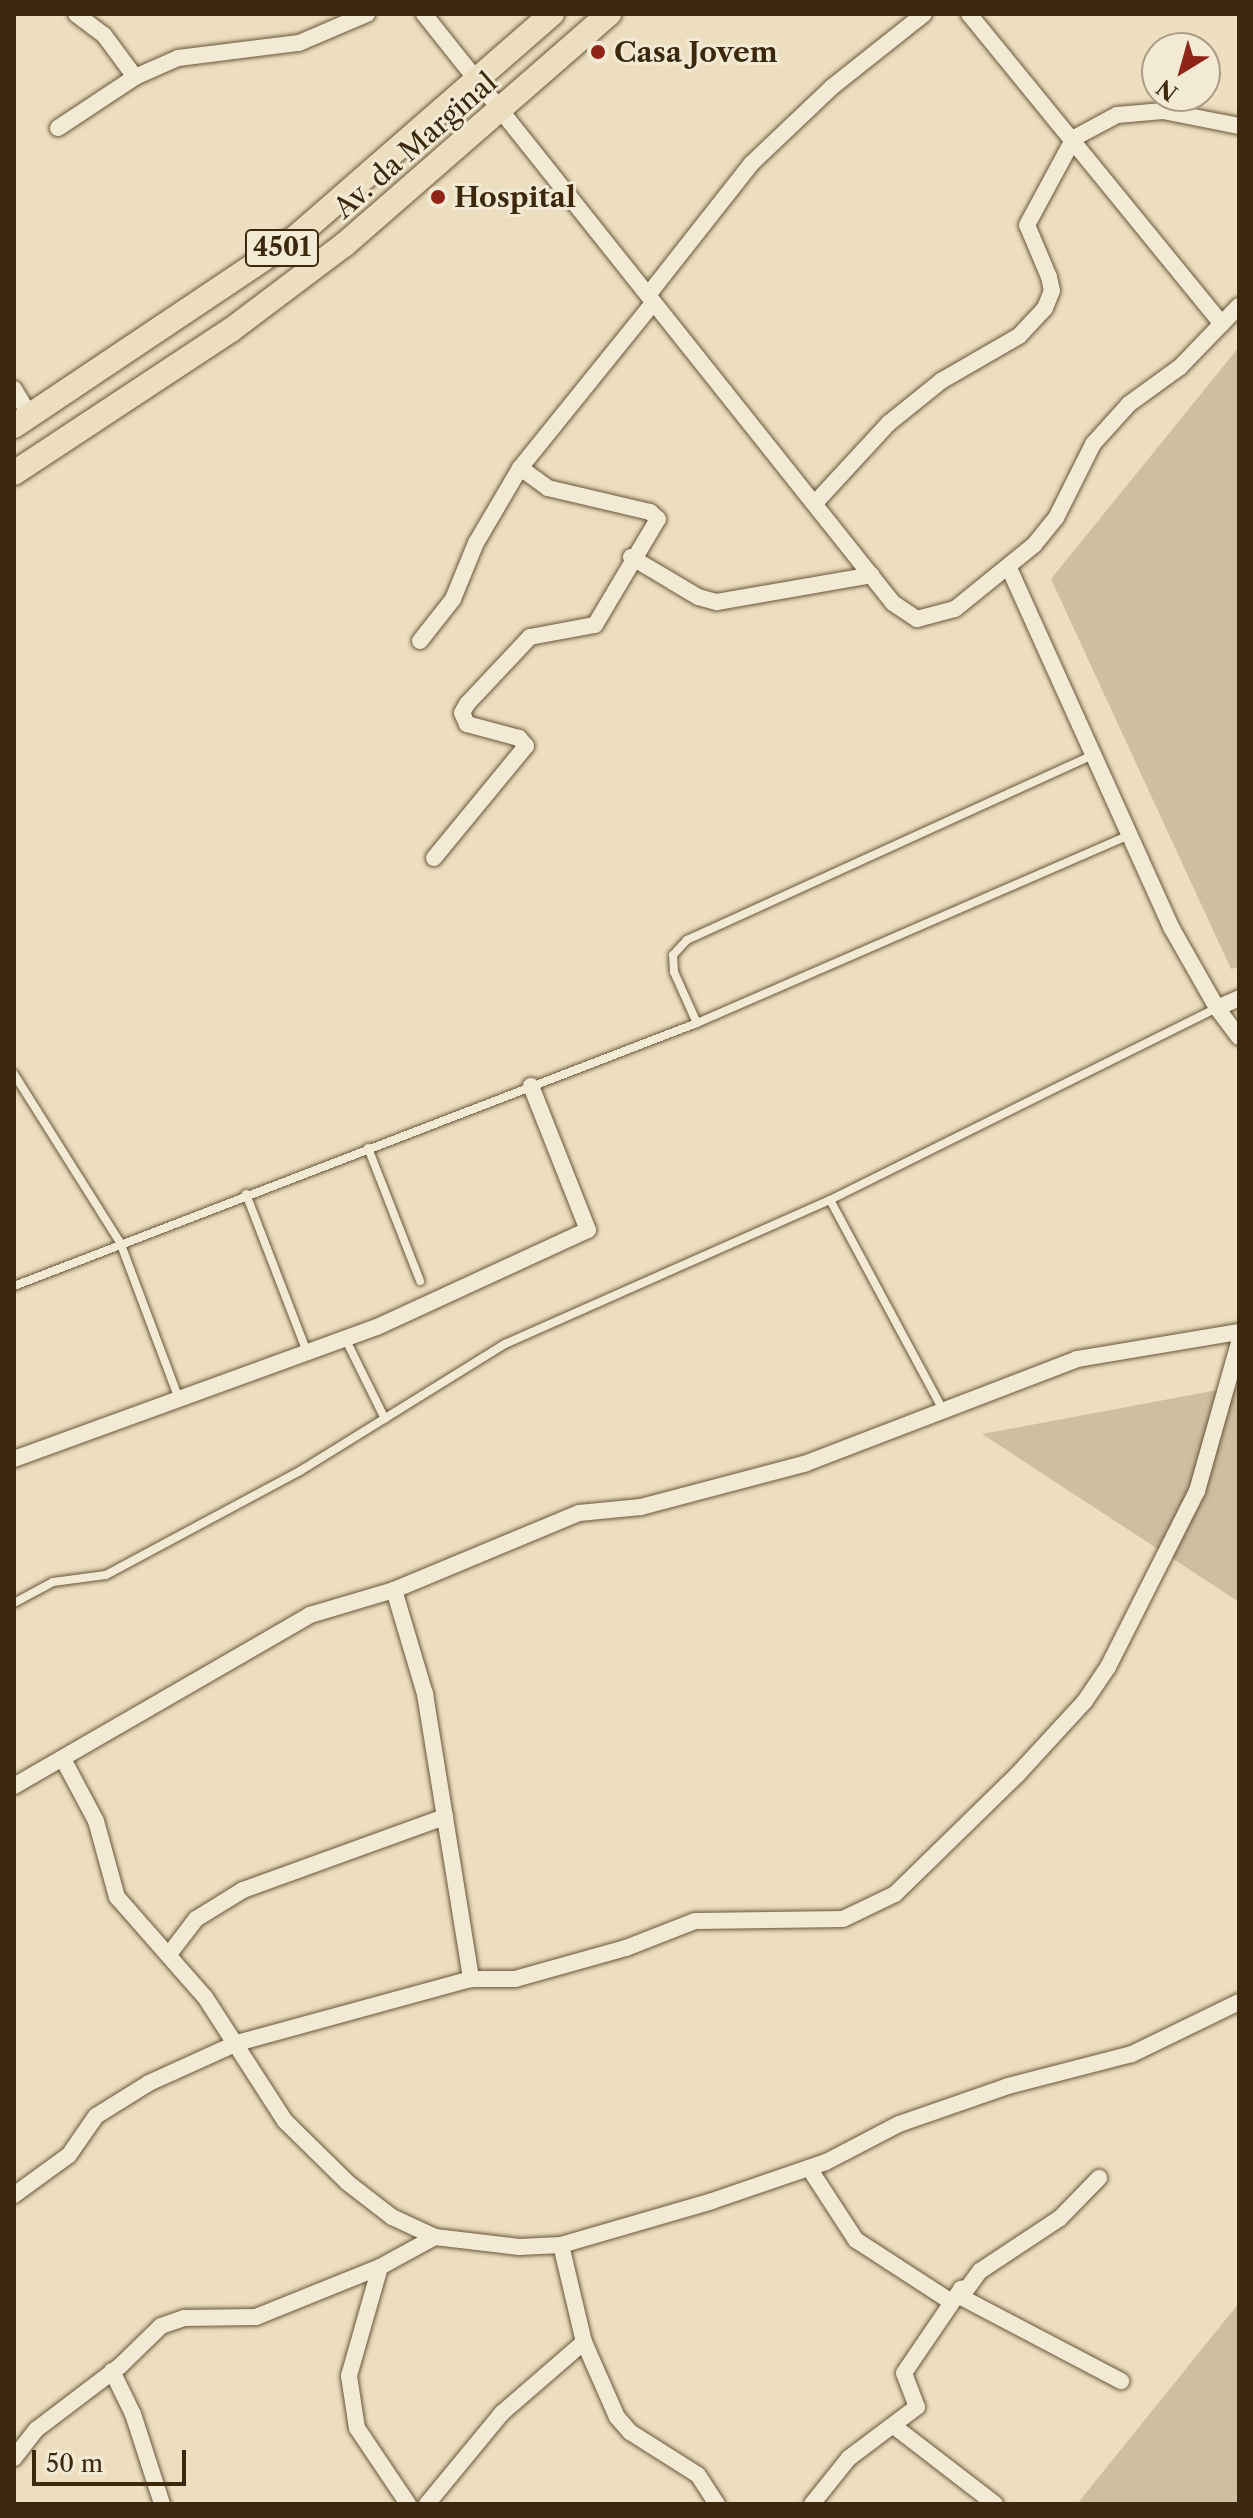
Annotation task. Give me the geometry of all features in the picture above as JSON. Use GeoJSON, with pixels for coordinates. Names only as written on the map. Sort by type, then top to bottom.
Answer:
{"type":"FeatureCollection","features":[{"type":"Feature","properties":{"kind":"main road","name":"Av. da Marginal"},"geometry":{"type":"LineString","coordinates":[[22,421],[295,238],[476,85],[552,14]]}},
{"type":"Feature","properties":{"kind":"main road","name":"Av. da Marginal"},"geometry":{"type":"LineString","coordinates":[[14,473],[231,330],[344,245],[499,114],[609,14]]}},
{"type":"Feature","properties":{"kind":"street"},"geometry":{"type":"LineString","coordinates":[[76,14],[104,35],[135,77]]}},
{"type":"Feature","properties":{"kind":"street"},"geometry":{"type":"LineString","coordinates":[[58,128],[135,77],[193,54],[254,53],[299,43],[367,14]]}},
{"type":"Feature","properties":{"kind":"street"},"geometry":{"type":"LineString","coordinates":[[424,14],[499,114],[872,575],[907,614],[933,619],[1009,568],[1056,518],[1093,444],[1129,404],[1180,367],[1239,306]]}},
{"type":"Feature","properties":{"kind":"street"},"geometry":{"type":"LineString","coordinates":[[420,641],[453,599],[476,543],[520,468],[752,163],[832,87],[924,14]]}},
{"type":"Feature","properties":{"kind":"street"},"geometry":{"type":"LineString","coordinates":[[969,14],[987,43],[1074,138],[1222,324]]}},
{"type":"Feature","properties":{"kind":"street"},"geometry":{"type":"LineString","coordinates":[[816,502],[889,423],[941,381],[1019,336],[1045,308],[1052,291],[1049,277],[1027,225],[1074,138],[1117,115],[1163,111],[1239,126]]}},
{"type":"Feature","properties":{"kind":"street"},"geometry":{"type":"LineString","coordinates":[[14,389],[22,421]]}},
{"type":"Feature","properties":{"kind":"street"},"geometry":{"type":"LineString","coordinates":[[434,858],[526,746],[513,736],[467,724],[462,713],[467,704],[530,637],[593,628],[631,557],[656,522],[655,514],[548,488],[520,468]]}},
{"type":"Feature","properties":{"kind":"street"},"geometry":{"type":"LineString","coordinates":[[631,557],[698,597],[717,602],[872,575]]}},
{"type":"Feature","properties":{"kind":"street"},"geometry":{"type":"LineString","coordinates":[[1009,568],[1090,756],[1171,927],[1217,1008],[1239,1037]]}},
{"type":"Feature","properties":{"kind":"street"},"geometry":{"type":"LineString","coordinates":[[1217,1008],[1239,998]]}},
{"type":"Feature","properties":{"kind":"street"},"geometry":{"type":"LineString","coordinates":[[14,1459],[345,1338],[588,1230],[531,1086]]}},
{"type":"Feature","properties":{"kind":"street"},"geometry":{"type":"LineString","coordinates":[[14,1786],[310,1615],[394,1590],[579,1513],[641,1507],[804,1464],[1077,1359],[1239,1332]]}},
{"type":"Feature","properties":{"kind":"street"},"geometry":{"type":"LineString","coordinates":[[14,2195],[69,2155],[96,2116],[149,2083],[237,2043],[471,1979],[515,1979],[626,1948],[695,1921],[843,1919],[895,1894],[1017,1775],[1085,1701],[1108,1667],[1197,1491],[1239,1343]]}},
{"type":"Feature","properties":{"kind":"street"},"geometry":{"type":"LineString","coordinates":[[394,1590],[425,1694],[471,1979]]}},
{"type":"Feature","properties":{"kind":"street"},"geometry":{"type":"LineString","coordinates":[[63,1759],[96,1821],[117,1897],[170,1953],[237,2043],[310,2151],[392,2217],[435,2237],[519,2247],[561,2245],[809,2168],[899,2124],[1008,2086],[1132,2054],[1239,2002]]}},
{"type":"Feature","properties":{"kind":"street"},"geometry":{"type":"LineString","coordinates":[[170,1953],[196,1919],[223,1900],[445,1817]]}},
{"type":"Feature","properties":{"kind":"street"},"geometry":{"type":"LineString","coordinates":[[809,2168],[856,2240],[955,2299],[1121,2381]]}},
{"type":"Feature","properties":{"kind":"street"},"geometry":{"type":"LineString","coordinates":[[812,2504],[849,2458],[895,2427],[917,2407],[904,2373],[955,2299],[980,2271],[1060,2218],[1099,2178]]}},
{"type":"Feature","properties":{"kind":"street"},"geometry":{"type":"LineString","coordinates":[[14,2458],[37,2429],[112,2371],[161,2326],[184,2318],[256,2317],[380,2267],[435,2237]]}},
{"type":"Feature","properties":{"kind":"street"},"geometry":{"type":"LineString","coordinates":[[561,2245],[584,2342],[617,2417],[630,2432],[698,2475],[717,2504]]}},
{"type":"Feature","properties":{"kind":"street"},"geometry":{"type":"LineString","coordinates":[[380,2267],[349,2376],[357,2428],[408,2504]]}},
{"type":"Feature","properties":{"kind":"street"},"geometry":{"type":"LineString","coordinates":[[427,2504],[502,2413],[584,2342]]}},
{"type":"Feature","properties":{"kind":"street"},"geometry":{"type":"LineString","coordinates":[[112,2371],[133,2414],[162,2504]]}},
{"type":"Feature","properties":{"kind":"street"},"geometry":{"type":"LineString","coordinates":[[895,2427],[995,2504]]}},
{"type":"Feature","properties":{"kind":"lane"},"geometry":{"type":"LineString","coordinates":[[697,1023],[674,972],[673,955],[687,940],[1090,756]]}},
{"type":"Feature","properties":{"kind":"lane"},"geometry":{"type":"LineString","coordinates":[[14,1286],[120,1242],[697,1023],[1130,835]]}},
{"type":"Feature","properties":{"kind":"lane"},"geometry":{"type":"LineString","coordinates":[[14,1603],[53,1582],[106,1575],[300,1471],[505,1344],[830,1200],[1217,1008]]}},
{"type":"Feature","properties":{"kind":"lane"},"geometry":{"type":"LineString","coordinates":[[14,1074],[120,1242],[179,1399]]}},
{"type":"Feature","properties":{"kind":"lane"},"geometry":{"type":"LineString","coordinates":[[368,1148],[420,1281]]}},
{"type":"Feature","properties":{"kind":"lane"},"geometry":{"type":"LineString","coordinates":[[246,1194],[307,1352]]}},
{"type":"Feature","properties":{"kind":"lane"},"geometry":{"type":"LineString","coordinates":[[830,1200],[943,1410]]}},
{"type":"Feature","properties":{"kind":"lane"},"geometry":{"type":"LineString","coordinates":[[345,1338],[385,1419]]}},
{"type":"Feature","properties":{"kind":"shaded area"},"geometry":{"type":"Polygon","coordinates":[[[1239,347],[1239,967],[1231,969],[1051,579],[1239,347]]]}},
{"type":"Feature","properties":{"kind":"shaded area"},"geometry":{"type":"Polygon","coordinates":[[[1239,1386],[1239,1602],[982,1434],[1239,1386]]]}},
{"type":"Feature","properties":{"kind":"shaded area"},"geometry":{"type":"Polygon","coordinates":[[[1239,2303],[1239,2504],[1077,2504],[1239,2303]]]}},
{"type":"Feature","properties":{"kind":"place","name":"Casa Jovem"},"geometry":{"type":"Point","coordinates":[598,52]}},
{"type":"Feature","properties":{"kind":"place","name":"Hospital"},"geometry":{"type":"Point","coordinates":[438,197]}}]}
